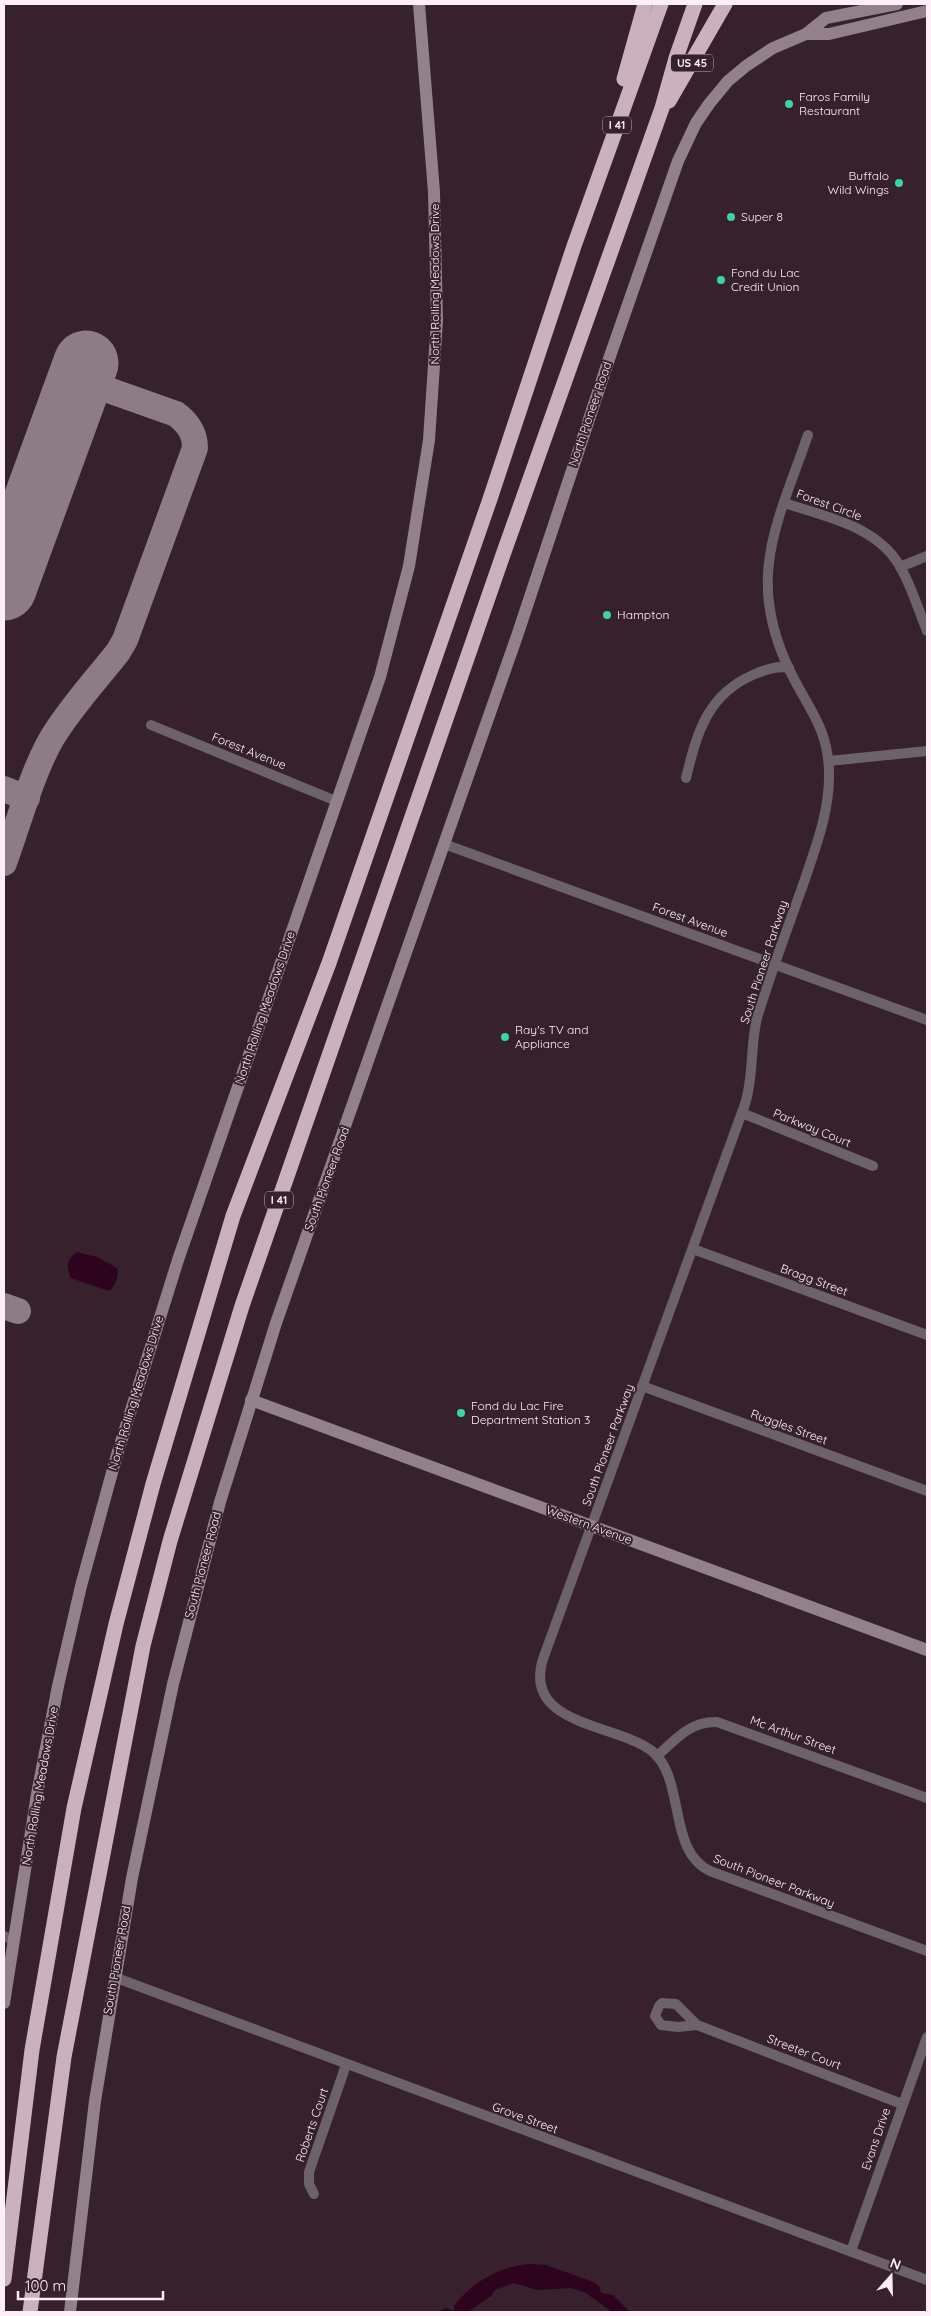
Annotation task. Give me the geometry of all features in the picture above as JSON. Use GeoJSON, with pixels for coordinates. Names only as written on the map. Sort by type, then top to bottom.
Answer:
{"type":"FeatureCollection","features":[{"type":"Feature","properties":{"kind":"highway"},"geometry":{"type":"LineString","coordinates":[[574,246],[646,4]]}},
{"type":"Feature","properties":{"kind":"highway","name":"I 41"},"geometry":{"type":"LineString","coordinates":[[4,2279],[32,2050],[74,1808],[110,1648],[153,1484],[233,1216],[329,963],[490,499],[574,246],[661,4]]}},
{"type":"Feature","properties":{"kind":"highway","name":"I 41"},"geometry":{"type":"LineString","coordinates":[[30,2312],[64,2057],[141,1656],[173,1532],[208,1410],[245,1296],[504,552],[657,122],[695,4]]}},
{"type":"Feature","properties":{"kind":"highway","name":"US 45"},"geometry":{"type":"LineString","coordinates":[[657,122],[725,4]]}},
{"type":"Feature","properties":{"kind":"main road","name":"North Rolling Meadows Drive"},"geometry":{"type":"LineString","coordinates":[[4,2003],[9,1938],[57,1694],[81,1586],[116,1458],[178,1260],[380,677],[397,617],[417,527],[430,440],[436,357],[438,274],[434,192],[419,4]]}},
{"type":"Feature","properties":{"kind":"main road","name":"North Pioneer Road"},"geometry":{"type":"LineString","coordinates":[[444,844],[616,338],[685,145],[709,104],[728,82],[746,66],[773,48],[806,34],[826,18],[897,4]]}},
{"type":"Feature","properties":{"kind":"main road","name":"North Pioneer Road"},"geometry":{"type":"LineString","coordinates":[[806,34],[829,34],[927,11]]}},
{"type":"Feature","properties":{"kind":"main road","name":"South Pioneer Road"},"geometry":{"type":"LineString","coordinates":[[70,2312],[91,2130],[114,1977],[139,1839],[171,1693],[208,1547],[251,1400],[276,1323],[444,844]]}},
{"type":"Feature","properties":{"kind":"main road","name":"Western Avenue"},"geometry":{"type":"LineString","coordinates":[[251,1400],[927,1650]]}},
{"type":"Feature","properties":{"kind":"street","name":"South Pioneer Parkway"},"geometry":{"type":"LineString","coordinates":[[808,435],[771,543],[767,583],[771,618],[788,668],[819,722],[826,744],[829,761],[828,792],[823,824],[756,1022],[750,1084],[742,1113],[541,1664],[542,1687],[550,1703],[563,1713],[644,1746],[657,1756],[666,1772],[688,1849],[700,1865],[710,1871],[927,1951]]}},
{"type":"Feature","properties":{"kind":"street","name":"Forest Circle"},"geometry":{"type":"LineString","coordinates":[[785,503],[863,531],[885,547],[900,567],[927,631]]}},
{"type":"Feature","properties":{"kind":"street"},"geometry":{"type":"LineString","coordinates":[[900,567],[927,556]]}},
{"type":"Feature","properties":{"kind":"street"},"geometry":{"type":"LineString","coordinates":[[686,778],[700,727],[720,697],[750,676],[770,669],[788,668]]}},
{"type":"Feature","properties":{"kind":"street","name":"Forest Avenue"},"geometry":{"type":"LineString","coordinates":[[152,725],[336,801]]}},
{"type":"Feature","properties":{"kind":"street"},"geometry":{"type":"LineString","coordinates":[[829,761],[927,751]]}},
{"type":"Feature","properties":{"kind":"street","name":"Forest Avenue"},"geometry":{"type":"LineString","coordinates":[[444,844],[927,1020]]}},
{"type":"Feature","properties":{"kind":"street","name":"Parkway Court"},"geometry":{"type":"LineString","coordinates":[[742,1113],[873,1166]]}},
{"type":"Feature","properties":{"kind":"street","name":"Bragg Street"},"geometry":{"type":"LineString","coordinates":[[693,1248],[927,1335]]}},
{"type":"Feature","properties":{"kind":"street","name":"Ruggles Street"},"geometry":{"type":"LineString","coordinates":[[642,1386],[927,1492]]}},
{"type":"Feature","properties":{"kind":"street","name":"Mc Arthur Street"},"geometry":{"type":"LineString","coordinates":[[657,1756],[690,1728],[703,1722],[717,1722],[927,1798]]}},
{"type":"Feature","properties":{"kind":"street","name":"Grove Street"},"geometry":{"type":"LineString","coordinates":[[114,1977],[346,2065],[851,2250],[927,2280]]}},
{"type":"Feature","properties":{"kind":"street","name":"Streeter Court"},"geometry":{"type":"LineString","coordinates":[[697,2024],[902,2104]]}},
{"type":"Feature","properties":{"kind":"street","name":"Evans Drive"},"geometry":{"type":"LineString","coordinates":[[851,2250],[927,2036]]}},
{"type":"Feature","properties":{"kind":"street","name":"Roberts Court"},"geometry":{"type":"LineString","coordinates":[[314,2194],[309,2184],[309,2172],[346,2065]]}},
{"type":"Feature","properties":{"kind":"shaded area"},"geometry":{"type":"Polygon","coordinates":[[[77,1252],[97,1257],[117,1268],[116,1281],[109,1291],[71,1278],[68,1264],[77,1252]]]}},
{"type":"Feature","properties":{"kind":"shaded area"},"geometry":{"type":"Polygon","coordinates":[[[530,2264],[546,2265],[593,2282],[599,2286],[601,2293],[613,2295],[630,2312],[612,2312],[586,2293],[571,2288],[537,2290],[514,2283],[495,2290],[491,2296],[468,2312],[437,2312],[446,2308],[454,2311],[454,2306],[461,2297],[488,2277],[508,2268],[530,2264]]]}},
{"type":"Feature","properties":{"kind":"taxiway"},"geometry":{"type":"LineString","coordinates":[[4,863],[32,782],[52,738],[75,705],[118,652],[125,640],[195,448],[194,438],[190,429],[176,414],[80,380]]}},
{"type":"Feature","properties":{"kind":"taxiway"},"geometry":{"type":"LineString","coordinates":[[4,789],[27,798]]}},
{"type":"Feature","properties":{"kind":"taxiway"},"geometry":{"type":"LineString","coordinates":[[4,1306],[18,1311]]}},
{"type":"Feature","properties":{"kind":"runway"},"geometry":{"type":"LineString","coordinates":[[4,588],[86,363]]}},
{"type":"Feature","properties":{"kind":"place","name":"Faros Family Restaurant"},"geometry":{"type":"Point","coordinates":[789,104]}},
{"type":"Feature","properties":{"kind":"place","name":"Buffalo Wild Wings"},"geometry":{"type":"Point","coordinates":[899,183]}},
{"type":"Feature","properties":{"kind":"place","name":"Super 8"},"geometry":{"type":"Point","coordinates":[731,217]}},
{"type":"Feature","properties":{"kind":"place","name":"Fond du Lac Credit Union"},"geometry":{"type":"Point","coordinates":[721,280]}},
{"type":"Feature","properties":{"kind":"place","name":"Hampton"},"geometry":{"type":"Point","coordinates":[607,615]}},
{"type":"Feature","properties":{"kind":"place","name":"Ray's TV and Appliance"},"geometry":{"type":"Point","coordinates":[505,1037]}},
{"type":"Feature","properties":{"kind":"place","name":"Fond du Lac Fire Department Station 3"},"geometry":{"type":"Point","coordinates":[461,1413]}}]}
